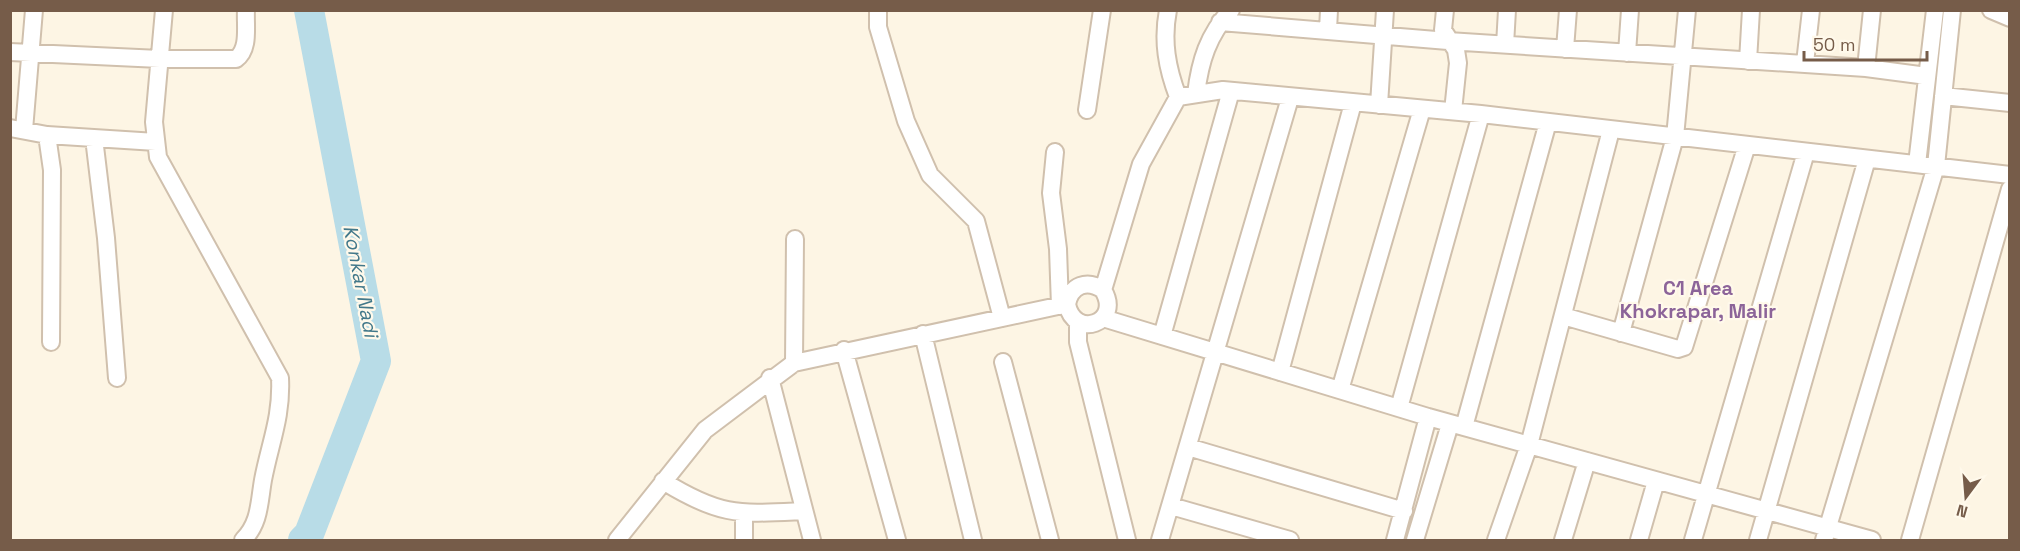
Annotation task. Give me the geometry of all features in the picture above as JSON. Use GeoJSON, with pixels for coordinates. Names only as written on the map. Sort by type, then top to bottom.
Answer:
{"type":"FeatureCollection","features":[{"type":"Feature","properties":{"kind":"street"},"geometry":{"type":"LineString","coordinates":[[34,10],[31,54],[17,129],[47,135],[156,142]]}},
{"type":"Feature","properties":{"kind":"street"},"geometry":{"type":"LineString","coordinates":[[164,10],[154,123],[158,158],[166,174],[179,191],[280,378],[281,405],[263,480],[261,505],[255,524],[243,540]]}},
{"type":"Feature","properties":{"kind":"street"},"geometry":{"type":"LineString","coordinates":[[10,52],[160,60],[236,59],[242,54],[245,46],[246,10]]}},
{"type":"Feature","properties":{"kind":"street"},"geometry":{"type":"LineString","coordinates":[[878,10],[878,27],[906,121],[930,175],[976,221],[1002,318]]}},
{"type":"Feature","properties":{"kind":"street"},"geometry":{"type":"LineString","coordinates":[[1087,110],[1102,10]]}},
{"type":"Feature","properties":{"kind":"street"},"geometry":{"type":"LineString","coordinates":[[1168,10],[1164,31],[1167,69],[1178,97]]}},
{"type":"Feature","properties":{"kind":"street"},"geometry":{"type":"LineString","coordinates":[[1328,30],[1329,10]]}},
{"type":"Feature","properties":{"kind":"street"},"geometry":{"type":"LineString","coordinates":[[1379,105],[1385,10]]}},
{"type":"Feature","properties":{"kind":"street"},"geometry":{"type":"LineString","coordinates":[[1445,10],[1443,30],[1448,41],[1456,50],[1458,63],[1453,111]]}},
{"type":"Feature","properties":{"kind":"street"},"geometry":{"type":"LineString","coordinates":[[1505,45],[1507,10]]}},
{"type":"Feature","properties":{"kind":"street"},"geometry":{"type":"LineString","coordinates":[[1565,49],[1568,10]]}},
{"type":"Feature","properties":{"kind":"street"},"geometry":{"type":"LineString","coordinates":[[1627,53],[1630,10]]}},
{"type":"Feature","properties":{"kind":"street"},"geometry":{"type":"LineString","coordinates":[[1622,333],[1675,137],[1687,10]]}},
{"type":"Feature","properties":{"kind":"street"},"geometry":{"type":"LineString","coordinates":[[1748,61],[1751,10]]}},
{"type":"Feature","properties":{"kind":"street"},"geometry":{"type":"LineString","coordinates":[[1805,63],[1811,10]]}},
{"type":"Feature","properties":{"kind":"street"},"geometry":{"type":"LineString","coordinates":[[1866,68],[1872,10]]}},
{"type":"Feature","properties":{"kind":"street"},"geometry":{"type":"LineString","coordinates":[[1917,164],[1935,10]]}},
{"type":"Feature","properties":{"kind":"street"},"geometry":{"type":"LineString","coordinates":[[1826,534],[1936,166],[1952,10]]}},
{"type":"Feature","properties":{"kind":"street"},"geometry":{"type":"LineString","coordinates":[[1991,10],[2010,18]]}},
{"type":"Feature","properties":{"kind":"street"},"geometry":{"type":"LineString","coordinates":[[1196,94],[1204,49],[1226,16],[1328,30],[1448,41],[1805,63],[1927,76]]}},
{"type":"Feature","properties":{"kind":"street"},"geometry":{"type":"LineString","coordinates":[[1178,97],[1231,91],[1453,111],[2010,175]]}},
{"type":"Feature","properties":{"kind":"street"},"geometry":{"type":"LineString","coordinates":[[1162,336],[1231,91]]}},
{"type":"Feature","properties":{"kind":"street"},"geometry":{"type":"LineString","coordinates":[[1943,96],[2010,103]]}},
{"type":"Feature","properties":{"kind":"street"},"geometry":{"type":"LineString","coordinates":[[1055,152],[1051,193],[1064,305],[1078,322],[1092,324],[1103,318],[1108,305],[1103,290],[1141,164],[1178,97]]}},
{"type":"Feature","properties":{"kind":"street"},"geometry":{"type":"LineString","coordinates":[[1160,540],[1290,98]]}},
{"type":"Feature","properties":{"kind":"street"},"geometry":{"type":"LineString","coordinates":[[1280,372],[1353,103]]}},
{"type":"Feature","properties":{"kind":"street"},"geometry":{"type":"LineString","coordinates":[[1340,390],[1422,109]]}},
{"type":"Feature","properties":{"kind":"street"},"geometry":{"type":"LineString","coordinates":[[1399,408],[1480,114]]}},
{"type":"Feature","properties":{"kind":"street"},"geometry":{"type":"LineString","coordinates":[[1415,540],[1457,425],[1548,122]]}},
{"type":"Feature","properties":{"kind":"street"},"geometry":{"type":"LineString","coordinates":[[1496,540],[1529,445],[1611,130]]}},
{"type":"Feature","properties":{"kind":"street"},"geometry":{"type":"LineString","coordinates":[[47,135],[52,170],[51,342]]}},
{"type":"Feature","properties":{"kind":"street"},"geometry":{"type":"LineString","coordinates":[[94,138],[106,238],[117,378]]}},
{"type":"Feature","properties":{"kind":"street"},"geometry":{"type":"LineString","coordinates":[[1563,316],[1678,349],[1684,347],[1747,145]]}},
{"type":"Feature","properties":{"kind":"street"},"geometry":{"type":"LineString","coordinates":[[1693,540],[1806,152]]}},
{"type":"Feature","properties":{"kind":"street"},"geometry":{"type":"LineString","coordinates":[[1758,540],[1867,159]]}},
{"type":"Feature","properties":{"kind":"street"},"geometry":{"type":"LineString","coordinates":[[1910,540],[2010,189]]}},
{"type":"Feature","properties":{"kind":"street"},"geometry":{"type":"LineString","coordinates":[[794,363],[795,239]]}},
{"type":"Feature","properties":{"kind":"street"},"geometry":{"type":"LineString","coordinates":[[616,540],[705,430],[770,378],[794,363],[844,350],[1064,305],[1072,291],[1083,284],[1090,284],[1103,290]]}},
{"type":"Feature","properties":{"kind":"street"},"geometry":{"type":"LineString","coordinates":[[1103,318],[1428,417],[1767,511],[1826,534],[1872,540]]}},
{"type":"Feature","properties":{"kind":"street"},"geometry":{"type":"LineString","coordinates":[[1078,322],[1078,342],[1127,540]]}},
{"type":"Feature","properties":{"kind":"street"},"geometry":{"type":"LineString","coordinates":[[923,334],[973,540]]}},
{"type":"Feature","properties":{"kind":"street"},"geometry":{"type":"LineString","coordinates":[[844,350],[897,540]]}},
{"type":"Feature","properties":{"kind":"street"},"geometry":{"type":"LineString","coordinates":[[1003,362],[1050,540]]}},
{"type":"Feature","properties":{"kind":"street"},"geometry":{"type":"LineString","coordinates":[[770,378],[812,540]]}},
{"type":"Feature","properties":{"kind":"street"},"geometry":{"type":"LineString","coordinates":[[1395,540],[1428,417]]}},
{"type":"Feature","properties":{"kind":"street"},"geometry":{"type":"LineString","coordinates":[[1188,447],[1404,511]]}},
{"type":"Feature","properties":{"kind":"street"},"geometry":{"type":"LineString","coordinates":[[1563,540],[1587,461]]}},
{"type":"Feature","properties":{"kind":"street"},"geometry":{"type":"LineString","coordinates":[[663,481],[692,499],[718,510],[744,514],[804,511]]}},
{"type":"Feature","properties":{"kind":"street"},"geometry":{"type":"LineString","coordinates":[[1639,540],[1656,481]]}},
{"type":"Feature","properties":{"kind":"street"},"geometry":{"type":"LineString","coordinates":[[1171,506],[1290,540]]}},
{"type":"Feature","properties":{"kind":"street"},"geometry":{"type":"LineString","coordinates":[[744,514],[744,540]]}},
{"type":"Feature","properties":{"kind":"waterway","name":"Konkar Nadi"},"geometry":{"type":"LineString","coordinates":[[303,540],[309,534],[376,361],[309,10]]}},
{"type":"Feature","properties":{"kind":"district","name":"C1 Area Khokrapar, Malir"},"geometry":{"type":"Point","coordinates":[1698,300]}}]}
